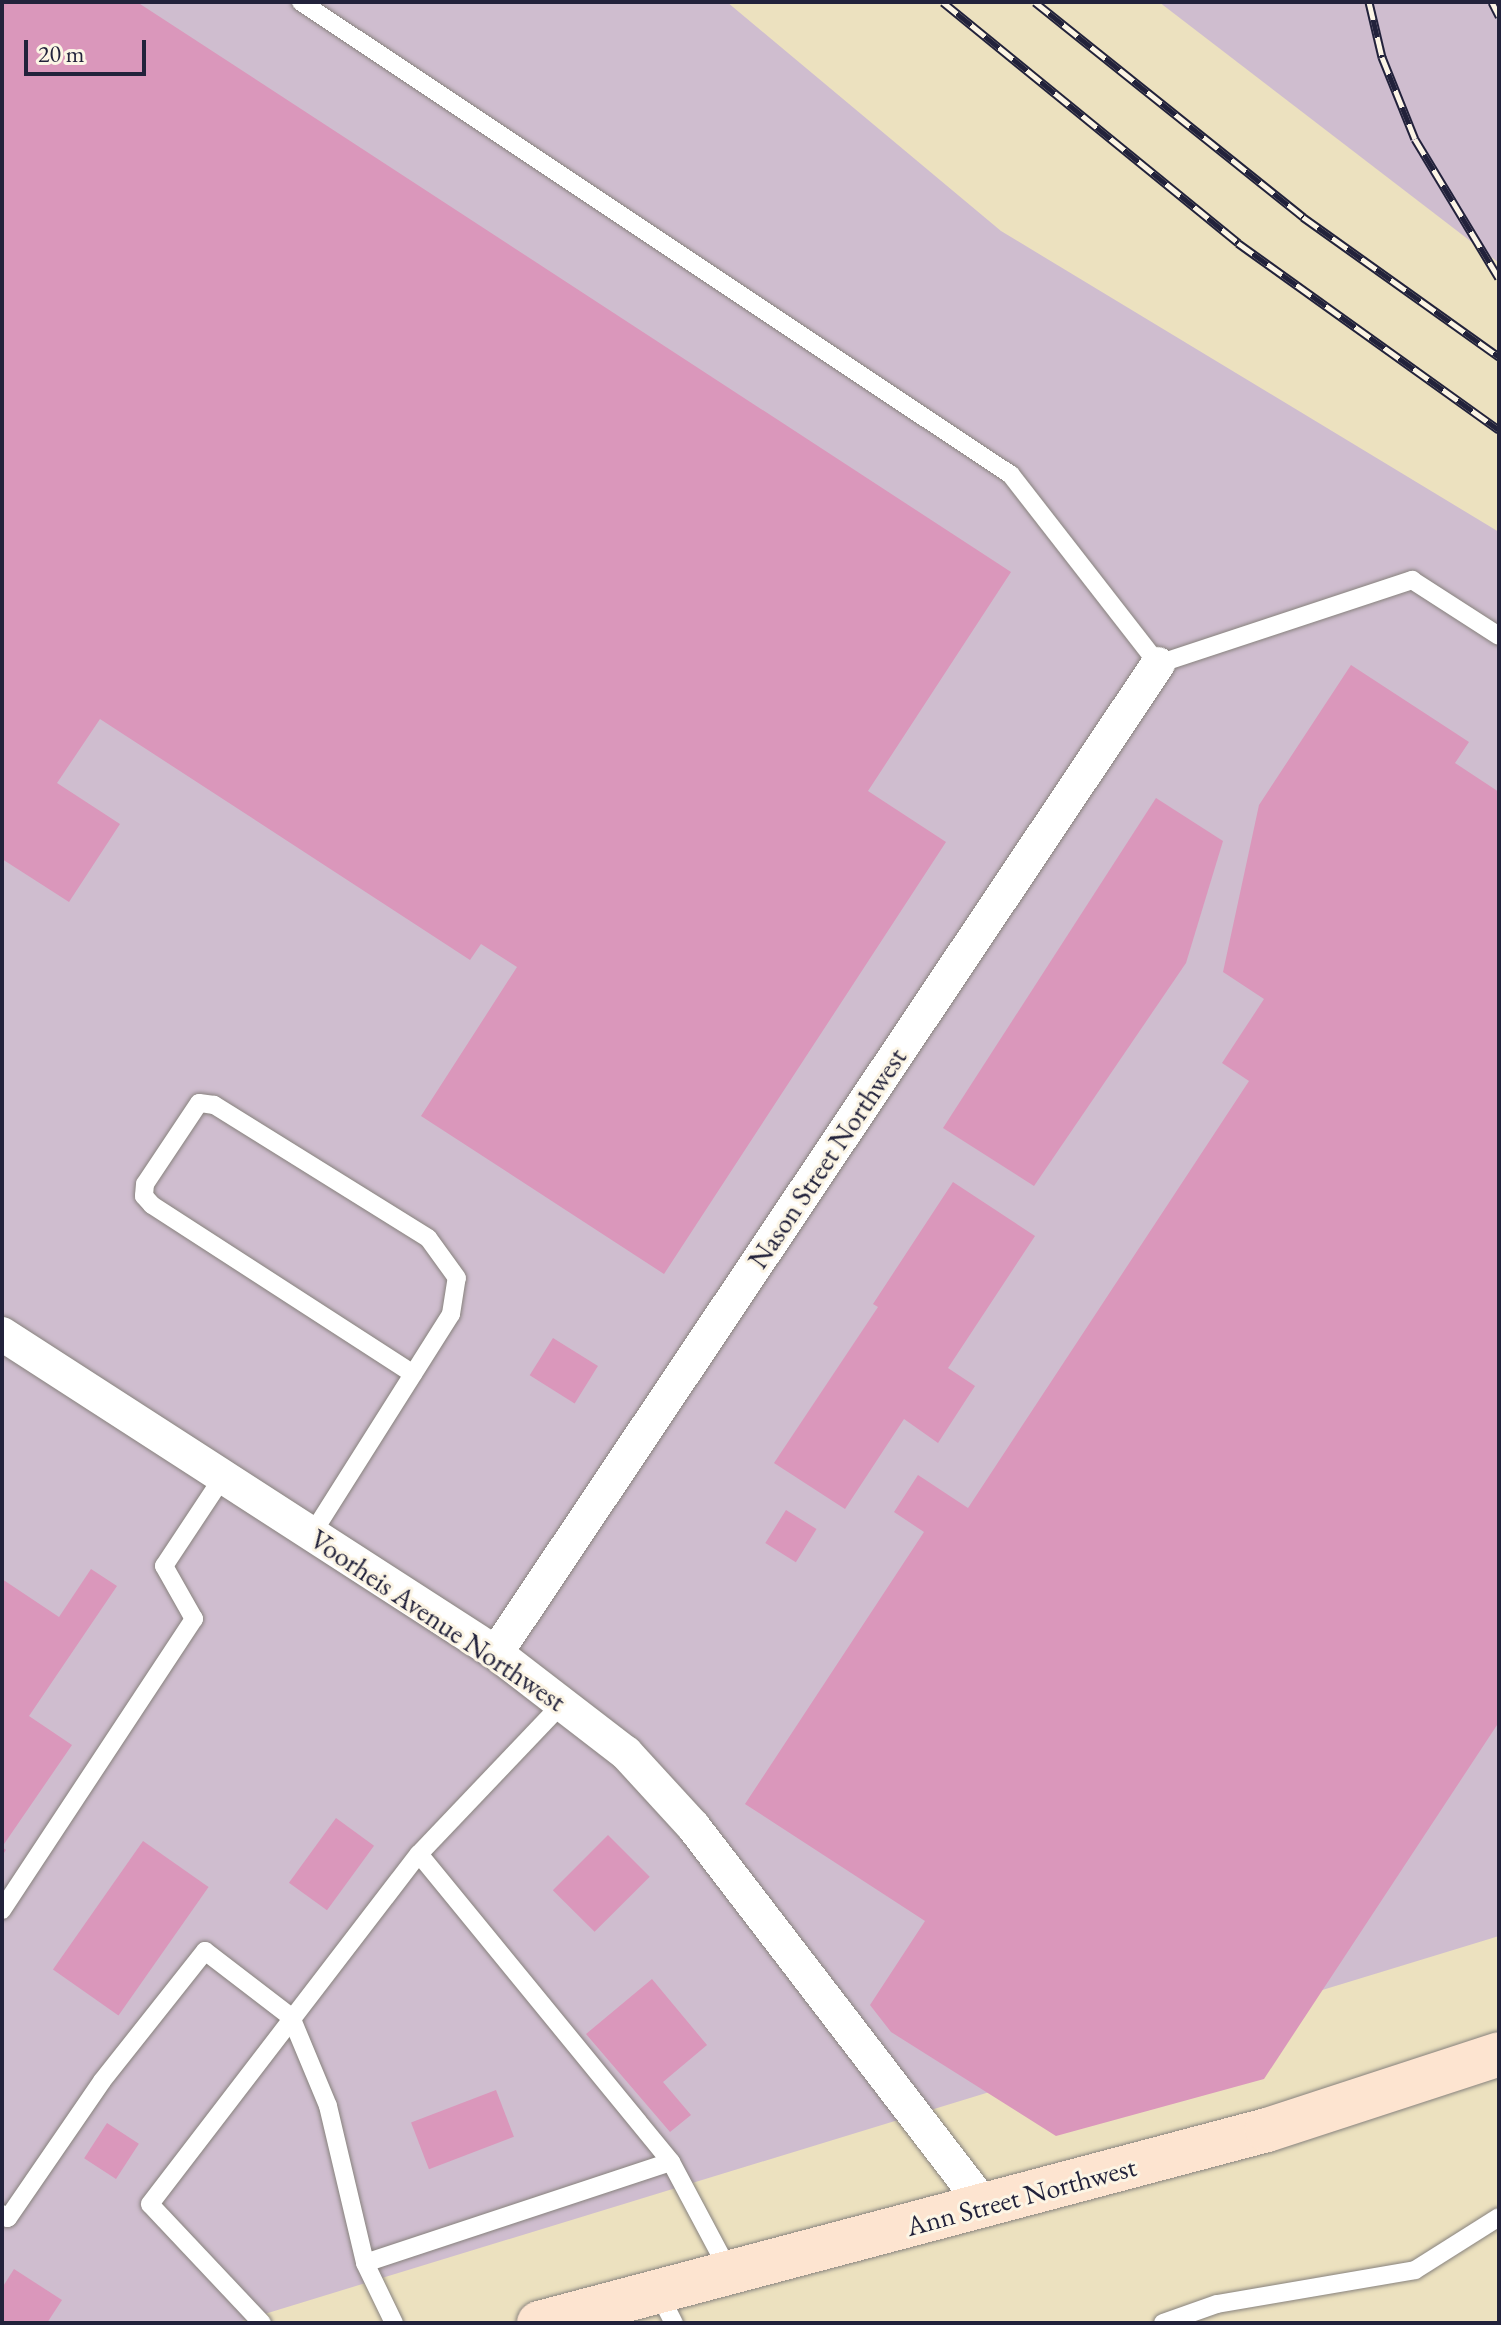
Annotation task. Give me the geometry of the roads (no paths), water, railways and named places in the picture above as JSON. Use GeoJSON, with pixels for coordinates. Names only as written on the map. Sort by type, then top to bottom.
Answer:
{"type":"FeatureCollection","features":[{"type":"Feature","properties":{"kind":"main road","name":"Ann Street Northwest"},"geometry":{"type":"LineString","coordinates":[[539,2323],[666,2308],[730,2273],[1267,2130],[1499,2055]]}},
{"type":"Feature","properties":{"kind":"street","name":"Nason Street Northwest"},"geometry":{"type":"LineString","coordinates":[[496,1653],[1158,664]]}},
{"type":"Feature","properties":{"kind":"street","name":"Voorheis Avenue Northwest"},"geometry":{"type":"LineString","coordinates":[[2,1334],[496,1653],[626,1753],[693,1826],[985,2206]]}},
{"type":"Feature","properties":{"kind":"lane"},"geometry":{"type":"LineString","coordinates":[[301,2],[1011,475],[1158,664],[1412,580],[1499,636]]}},
{"type":"Feature","properties":{"kind":"lane"},"geometry":{"type":"LineString","coordinates":[[312,1534],[451,1314],[457,1278],[428,1238],[214,1105],[199,1103],[145,1184],[144,1196],[152,1205],[413,1374]]}},
{"type":"Feature","properties":{"kind":"lane"},"geometry":{"type":"LineString","coordinates":[[2,1910],[194,1619],[164,1566],[223,1477]]}},
{"type":"Feature","properties":{"kind":"lane"},"geometry":{"type":"LineString","coordinates":[[262,2323],[150,2204],[419,1854],[562,1704]]}},
{"type":"Feature","properties":{"kind":"lane"},"geometry":{"type":"LineString","coordinates":[[419,1854],[671,2162],[730,2273]]}},
{"type":"Feature","properties":{"kind":"lane"},"geometry":{"type":"LineString","coordinates":[[2,2214],[8,2218],[102,2081],[205,1951],[291,2017],[328,2106],[365,2263],[394,2323]]}},
{"type":"Feature","properties":{"kind":"lane"},"geometry":{"type":"LineString","coordinates":[[365,2263],[671,2162]]}},
{"type":"Feature","properties":{"kind":"lane"},"geometry":{"type":"LineString","coordinates":[[1163,2323],[1217,2304],[1415,2270],[1499,2217]]}},
{"type":"Feature","properties":{"kind":"railway"},"geometry":{"type":"LineString","coordinates":[[943,2],[1238,243],[1499,430]]}},
{"type":"Feature","properties":{"kind":"railway"},"geometry":{"type":"LineString","coordinates":[[1035,2],[1303,217],[1499,357]]}},
{"type":"Feature","properties":{"kind":"railway"},"geometry":{"type":"LineString","coordinates":[[1369,2],[1382,57],[1415,139],[1499,278]]}},
{"type":"Feature","properties":{"kind":"railway"},"geometry":{"type":"LineString","coordinates":[[1492,2],[1499,16]]}}]}
